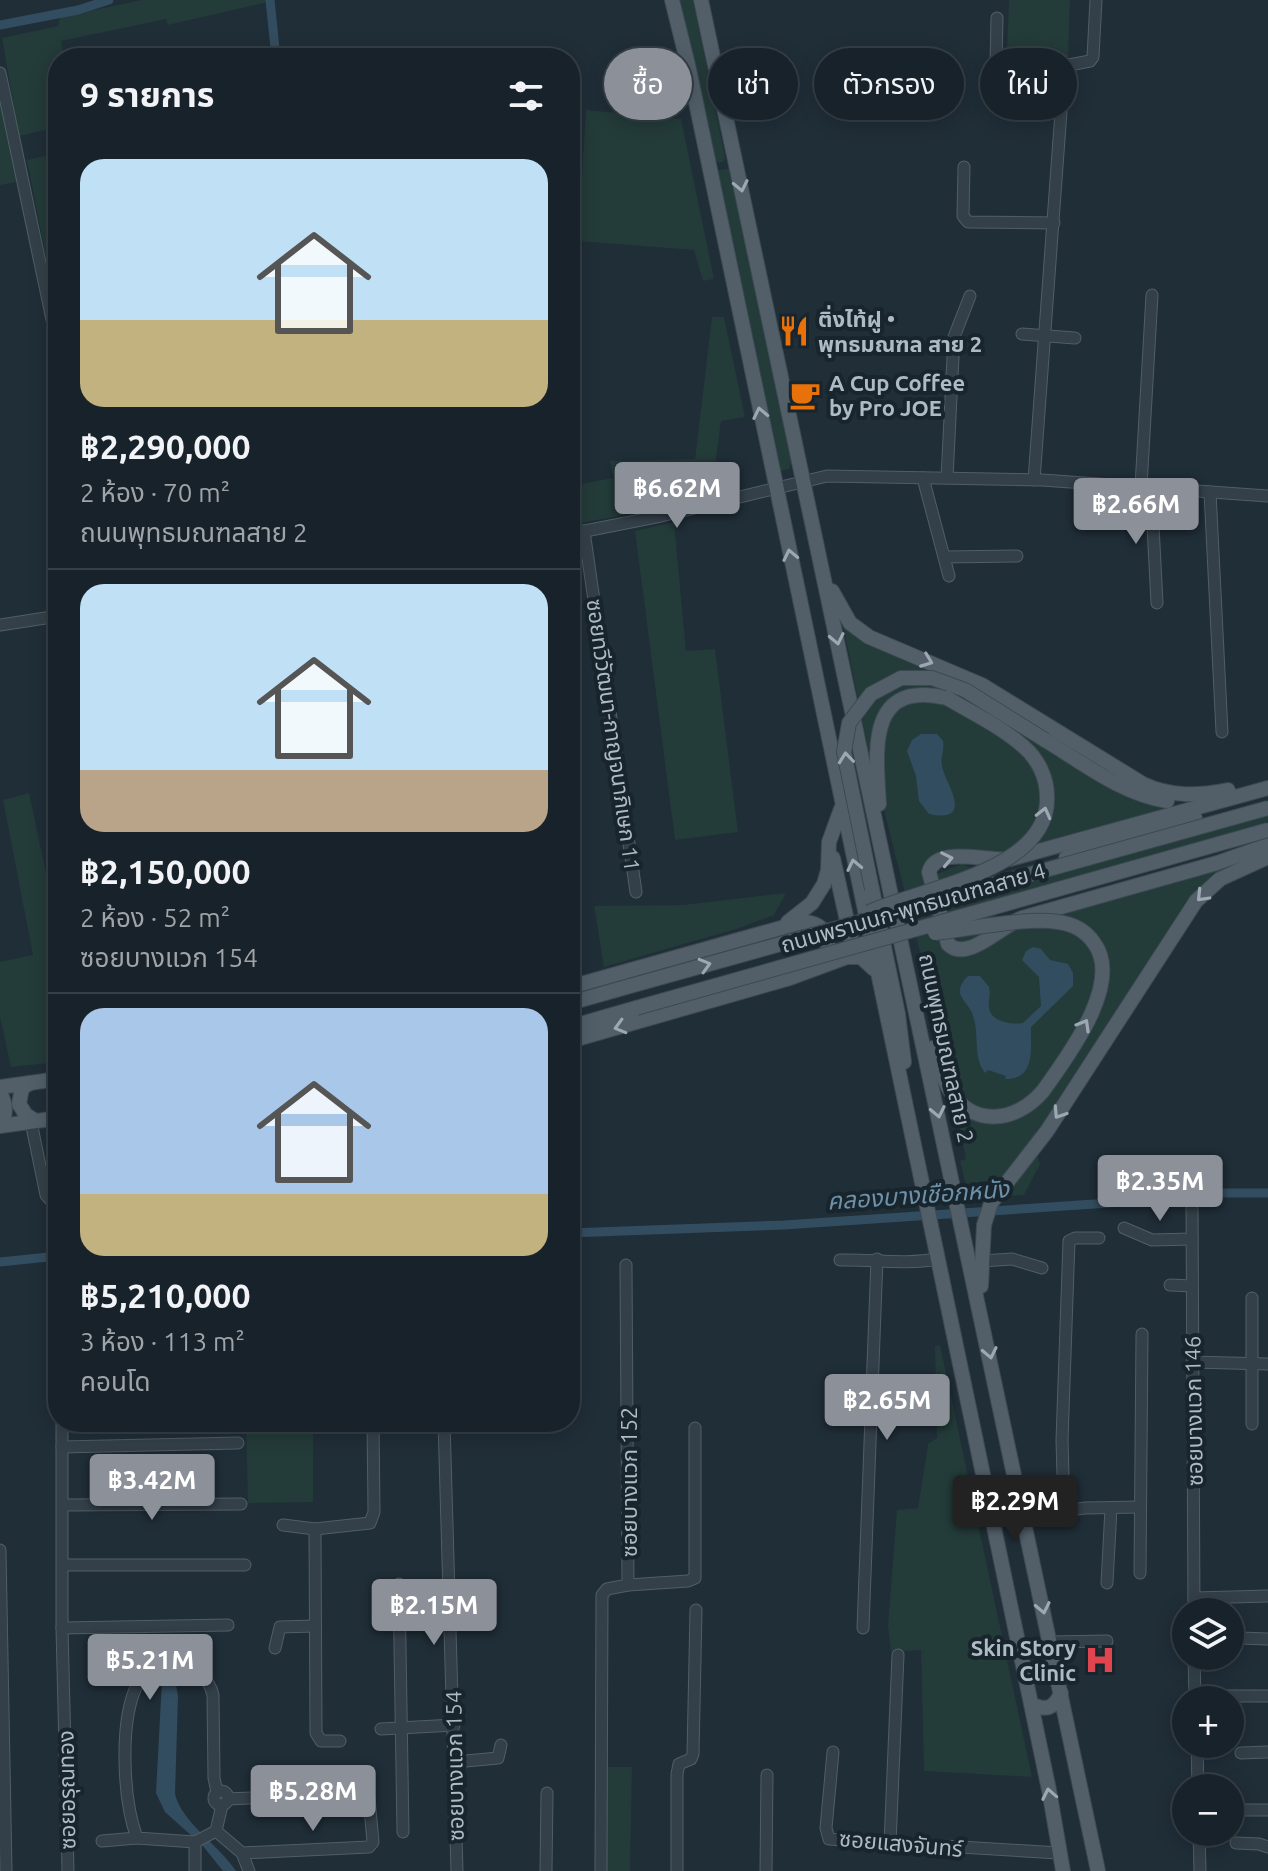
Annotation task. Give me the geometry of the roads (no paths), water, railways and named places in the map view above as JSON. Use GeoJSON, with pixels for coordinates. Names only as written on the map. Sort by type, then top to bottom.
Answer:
{"type":"FeatureCollection","features":[{"type":"Feature","properties":{"kind":"main road"},"geometry":{"type":"LineString","coordinates":[[672,0],[923,1187],[1063,1871]]}},
{"type":"Feature","properties":{"kind":"main road","name":"ถนนพุทธมณฑลสาย 2"},"geometry":{"type":"LineString","coordinates":[[701,0],[1098,1871]]}},
{"type":"Feature","properties":{"kind":"main road"},"geometry":{"type":"LineString","coordinates":[[706,158],[717,167],[722,167],[727,165],[733,148]]}},
{"type":"Feature","properties":{"kind":"main road"},"geometry":{"type":"LineString","coordinates":[[816,542],[836,601],[850,623],[878,642],[982,685],[1143,784],[1162,792],[1192,795],[1268,785]]}},
{"type":"Feature","properties":{"kind":"main road"},"geometry":{"type":"LineString","coordinates":[[906,1110],[900,1028],[844,752],[849,723],[871,694],[901,678],[932,678],[965,690],[1108,778],[1145,797],[1182,803],[1228,804]]}},
{"type":"Feature","properties":{"kind":"main road"},"geometry":{"type":"LineString","coordinates":[[837,928],[896,901],[987,870],[1024,846],[1039,829],[1046,814],[1047,795],[1041,769],[1021,744],[947,698],[924,693],[906,698],[894,706],[882,721],[876,745],[882,851]]}},
{"type":"Feature","properties":{"kind":"main road"},"geometry":{"type":"LineString","coordinates":[[1010,880],[1228,804],[1268,785]]}},
{"type":"Feature","properties":{"kind":"main road"},"geometry":{"type":"LineString","coordinates":[[1268,797],[1228,804],[1010,859],[950,856],[937,859],[930,867],[929,877],[948,944],[958,951],[968,950],[1022,918],[1217,863],[1268,845]]}},
{"type":"Feature","properties":{"kind":"main road"},"geometry":{"type":"LineString","coordinates":[[761,933],[791,920],[817,897],[828,870],[829,842],[841,806]]}},
{"type":"Feature","properties":{"kind":"main road","name":"ถนนพรานนก-พุทธมณฑลสาย 4"},"geometry":{"type":"LineString","coordinates":[[580,1000],[1268,808]]}},
{"type":"Feature","properties":{"kind":"main road","name":"ถนนพรานนก-พุทธมณฑลสาย 4"},"geometry":{"type":"LineString","coordinates":[[580,1024],[864,950],[1268,830]]}},
{"type":"Feature","properties":{"kind":"main road"},"geometry":{"type":"LineString","coordinates":[[829,842],[852,943],[864,950],[877,973]]}},
{"type":"Feature","properties":{"kind":"main road"},"geometry":{"type":"LineString","coordinates":[[580,1038],[804,974],[864,950],[1222,853],[1268,845]]}},
{"type":"Feature","properties":{"kind":"main road"},"geometry":{"type":"LineString","coordinates":[[981,1312],[984,1225],[989,1208],[1053,1124],[1196,901],[1220,879],[1268,857]]}},
{"type":"Feature","properties":{"kind":"main road"},"geometry":{"type":"LineString","coordinates":[[911,987],[943,1078],[962,1105],[980,1116],[1000,1117],[1029,1105],[1043,1091],[1099,998],[1104,971],[1096,945],[1079,928],[1054,921],[935,933]]}},
{"type":"Feature","properties":{"kind":"main road"},"geometry":{"type":"LineString","coordinates":[[580,984],[806,922],[821,928],[828,939],[827,951],[804,974]]}},
{"type":"Feature","properties":{"kind":"main road"},"geometry":{"type":"LineString","coordinates":[[0,1087],[48,1080]]}},
{"type":"Feature","properties":{"kind":"main road"},"geometry":{"type":"LineString","coordinates":[[31,1082],[22,1088],[18,1099],[22,1110],[33,1121]]}},
{"type":"Feature","properties":{"kind":"main road"},"geometry":{"type":"LineString","coordinates":[[0,1093],[4,1100],[5,1116],[0,1125]]}},
{"type":"Feature","properties":{"kind":"main road"},"geometry":{"type":"LineString","coordinates":[[0,1125],[48,1119]]}},
{"type":"Feature","properties":{"kind":"main road"},"geometry":{"type":"LineString","coordinates":[[1031,1704],[1049,1708],[1056,1704],[1061,1693]]}},
{"type":"Feature","properties":{"kind":"street"},"geometry":{"type":"LineString","coordinates":[[1077,63],[1090,61],[1093,57],[1096,0]]}},
{"type":"Feature","properties":{"kind":"street"},"geometry":{"type":"LineString","coordinates":[[996,48],[997,18]]}},
{"type":"Feature","properties":{"kind":"street"},"geometry":{"type":"LineString","coordinates":[[0,73],[48,301]]}},
{"type":"Feature","properties":{"kind":"street"},"geometry":{"type":"LineString","coordinates":[[1034,480],[1061,120]]}},
{"type":"Feature","properties":{"kind":"street"},"geometry":{"type":"LineString","coordinates":[[964,167],[963,216],[968,222],[1054,223]]}},
{"type":"Feature","properties":{"kind":"street"},"geometry":{"type":"LineString","coordinates":[[1152,295],[1146,486],[1157,603]]}},
{"type":"Feature","properties":{"kind":"street"},"geometry":{"type":"LineString","coordinates":[[947,478],[954,337],[970,296]]}},
{"type":"Feature","properties":{"kind":"street"},"geometry":{"type":"LineString","coordinates":[[1022,334],[1075,338]]}},
{"type":"Feature","properties":{"kind":"street"},"geometry":{"type":"LineString","coordinates":[[580,532],[827,476],[1034,480],[1268,496]]}},
{"type":"Feature","properties":{"kind":"street"},"geometry":{"type":"LineString","coordinates":[[923,478],[949,576]]}},
{"type":"Feature","properties":{"kind":"street"},"geometry":{"type":"LineString","coordinates":[[1210,492],[1222,732]]}},
{"type":"Feature","properties":{"kind":"street","name":"ซอยทวีวัฒนา-กาญจนาภิเษก 11"},"geometry":{"type":"LineString","coordinates":[[584,531],[636,892]]}},
{"type":"Feature","properties":{"kind":"street"},"geometry":{"type":"LineString","coordinates":[[944,557],[1017,556]]}},
{"type":"Feature","properties":{"kind":"street"},"geometry":{"type":"LineString","coordinates":[[0,625],[48,618]]}},
{"type":"Feature","properties":{"kind":"street"},"geometry":{"type":"LineString","coordinates":[[33,1121],[48,1197]]}},
{"type":"Feature","properties":{"kind":"street","name":"ซอยบางแวก 146"},"geometry":{"type":"LineString","coordinates":[[1192,1205],[1194,1598]]}},
{"type":"Feature","properties":{"kind":"street"},"geometry":{"type":"LineString","coordinates":[[1124,1228],[1152,1240],[1192,1239]]}},
{"type":"Feature","properties":{"kind":"street"},"geometry":{"type":"LineString","coordinates":[[1064,1511],[1062,1440],[1069,1241],[1099,1238]]}},
{"type":"Feature","properties":{"kind":"street"},"geometry":{"type":"LineString","coordinates":[[863,1628],[877,1259]]}},
{"type":"Feature","properties":{"kind":"street"},"geometry":{"type":"LineString","coordinates":[[840,1260],[877,1259],[915,1263],[937,1259]]}},
{"type":"Feature","properties":{"kind":"street"},"geometry":{"type":"LineString","coordinates":[[982,1261],[1012,1259],[1042,1268]]}},
{"type":"Feature","properties":{"kind":"street","name":"ซอยบางแวก 152"},"geometry":{"type":"LineString","coordinates":[[601,1871],[602,1595],[607,1589],[628,1585],[626,1265]]}},
{"type":"Feature","properties":{"kind":"street"},"geometry":{"type":"LineString","coordinates":[[1170,1285],[1192,1286]]}},
{"type":"Feature","properties":{"kind":"street"},"geometry":{"type":"LineString","coordinates":[[1252,1298],[1252,1424]]}},
{"type":"Feature","properties":{"kind":"street"},"geometry":{"type":"LineString","coordinates":[[1140,1573],[1142,1334]]}},
{"type":"Feature","properties":{"kind":"street"},"geometry":{"type":"LineString","coordinates":[[1192,1362],[1268,1364]]}},
{"type":"Feature","properties":{"kind":"street"},"geometry":{"type":"LineString","coordinates":[[628,1585],[695,1578],[695,1428]]}},
{"type":"Feature","properties":{"kind":"street","name":"ซอยอรุณทอง"},"geometry":{"type":"LineString","coordinates":[[62,1432],[62,1628],[68,1871]]}},
{"type":"Feature","properties":{"kind":"street"},"geometry":{"type":"LineString","coordinates":[[283,1525],[315,1529],[366,1525],[373,1518],[373,1432]]}},
{"type":"Feature","properties":{"kind":"street","name":"ซอยบางแวก 154"},"geometry":{"type":"LineString","coordinates":[[444,1432],[457,1871]]}},
{"type":"Feature","properties":{"kind":"street"},"geometry":{"type":"LineString","coordinates":[[62,1447],[238,1443]]}},
{"type":"Feature","properties":{"kind":"street"},"geometry":{"type":"LineString","coordinates":[[64,1505],[241,1504]]}},
{"type":"Feature","properties":{"kind":"street"},"geometry":{"type":"LineString","coordinates":[[1025,1516],[1140,1507]]}},
{"type":"Feature","properties":{"kind":"street"},"geometry":{"type":"LineString","coordinates":[[1107,1583],[1111,1508]]}},
{"type":"Feature","properties":{"kind":"street"},"geometry":{"type":"LineString","coordinates":[[315,1529],[316,1733],[321,1741],[340,1741]]}},
{"type":"Feature","properties":{"kind":"street"},"geometry":{"type":"LineString","coordinates":[[0,1550],[6,1871]]}},
{"type":"Feature","properties":{"kind":"street"},"geometry":{"type":"LineString","coordinates":[[64,1565],[245,1565]]}},
{"type":"Feature","properties":{"kind":"street"},"geometry":{"type":"LineString","coordinates":[[399,1584],[403,1832]]}},
{"type":"Feature","properties":{"kind":"street"},"geometry":{"type":"LineString","coordinates":[[1194,1598],[1268,1596]]}},
{"type":"Feature","properties":{"kind":"street"},"geometry":{"type":"LineString","coordinates":[[677,1871],[677,1774],[679,1764],[693,1756],[696,1610]]}},
{"type":"Feature","properties":{"kind":"street"},"geometry":{"type":"LineString","coordinates":[[62,1628],[228,1625]]}},
{"type":"Feature","properties":{"kind":"street"},"geometry":{"type":"LineString","coordinates":[[275,1648],[280,1627],[315,1626]]}},
{"type":"Feature","properties":{"kind":"street"},"geometry":{"type":"LineString","coordinates":[[1244,1638],[1268,1639]]}},
{"type":"Feature","properties":{"kind":"street"},"geometry":{"type":"LineString","coordinates":[[1051,1642],[1107,1641]]}},
{"type":"Feature","properties":{"kind":"street"},"geometry":{"type":"LineString","coordinates":[[890,1844],[898,1655]]}},
{"type":"Feature","properties":{"kind":"street"},"geometry":{"type":"LineString","coordinates":[[137,1838],[127,1791],[128,1723],[137,1686],[152,1669],[161,1665],[181,1665],[197,1670],[210,1683],[213,1695],[214,1778],[217,1792],[214,1801],[362,1793],[369,1798],[373,1842],[369,1847],[242,1853]]}},
{"type":"Feature","properties":{"kind":"street"},"geometry":{"type":"LineString","coordinates":[[1244,1696],[1268,1696]]}},
{"type":"Feature","properties":{"kind":"street"},"geometry":{"type":"LineString","coordinates":[[381,1729],[454,1725]]}},
{"type":"Feature","properties":{"kind":"street"},"geometry":{"type":"LineString","coordinates":[[455,1762],[498,1758],[501,1745]]}},
{"type":"Feature","properties":{"kind":"street","name":"ซอยแสงจันทร์"},"geometry":{"type":"LineString","coordinates":[[833,1752],[826,1834],[829,1839],[1059,1853]]}},
{"type":"Feature","properties":{"kind":"street"},"geometry":{"type":"LineString","coordinates":[[1244,1753],[1268,1752]]}},
{"type":"Feature","properties":{"kind":"street"},"geometry":{"type":"LineString","coordinates":[[766,1871],[767,1775]]}},
{"type":"Feature","properties":{"kind":"street"},"geometry":{"type":"LineString","coordinates":[[546,1871],[547,1793]]}},
{"type":"Feature","properties":{"kind":"street"},"geometry":{"type":"LineString","coordinates":[[102,1841],[137,1838],[195,1841],[212,1833],[225,1802]]}},
{"type":"Feature","properties":{"kind":"street"},"geometry":{"type":"LineString","coordinates":[[1244,1810],[1268,1810]]}},
{"type":"Feature","properties":{"kind":"street"},"geometry":{"type":"LineString","coordinates":[[212,1833],[242,1853],[249,1871]]}},
{"type":"Feature","properties":{"kind":"street"},"geometry":{"type":"LineString","coordinates":[[195,1841],[195,1871]]}},
{"type":"Feature","properties":{"kind":"street"},"geometry":{"type":"LineString","coordinates":[[1244,1843],[1265,1844],[1268,1847]]}},
{"type":"Feature","properties":{"kind":"street"},"geometry":{"type":"LineString","coordinates":[[1199,1846],[1200,1871]]}},
{"type":"Feature","properties":{"kind":"water"},"geometry":{"type":"Polygon","coordinates":[[[921,734],[937,734],[943,741],[942,766],[954,799],[952,813],[929,814],[919,801],[916,776],[907,751],[912,740],[921,734]]]}},
{"type":"Feature","properties":{"kind":"water"},"geometry":{"type":"Polygon","coordinates":[[[1033,947],[1041,949],[1050,960],[1068,964],[1073,973],[1073,986],[1031,1027],[1031,1053],[1027,1068],[1015,1078],[1005,1079],[1006,1076],[988,1070],[985,1073],[981,1066],[975,1023],[960,988],[968,976],[980,976],[989,987],[989,1008],[994,1017],[1008,1023],[1023,1023],[1041,1006],[1039,977],[1022,960],[1026,951],[1033,947]]]}},
{"type":"Feature","properties":{"kind":"water"},"geometry":{"type":"Polygon","coordinates":[[[162,1680],[175,1680],[178,1696],[175,1794],[185,1815],[236,1871],[223,1871],[203,1846],[165,1812],[156,1793],[162,1680]]]}},
{"type":"Feature","properties":{"kind":"waterway"},"geometry":{"type":"LineString","coordinates":[[0,25],[78,10],[109,0]]}},
{"type":"Feature","properties":{"kind":"waterway"},"geometry":{"type":"LineString","coordinates":[[270,0],[275,48]]}},
{"type":"Feature","properties":{"kind":"waterway","name":"คลองบางเชือกหนัง"},"geometry":{"type":"LineString","coordinates":[[580,1233],[784,1225],[1139,1201],[1181,1193],[1268,1193]]}},
{"type":"Feature","properties":{"kind":"waterway","name":"คลองบางเชือกหนัง"},"geometry":{"type":"LineString","coordinates":[[0,1262],[48,1257]]}},
{"type":"Feature","properties":{"kind":"place","name":"ติ่งไท้ฝู • พุทธมณฑล สาย 2"},"geometry":{"type":"Point","coordinates":[794,331]}},
{"type":"Feature","properties":{"kind":"place","name":"A Cup Coffee by Pro JOE"},"geometry":{"type":"Point","coordinates":[805,395]}},
{"type":"Feature","properties":{"kind":"place","name":"Skin Story Clinic"},"geometry":{"type":"Point","coordinates":[1100,1660]}}]}
